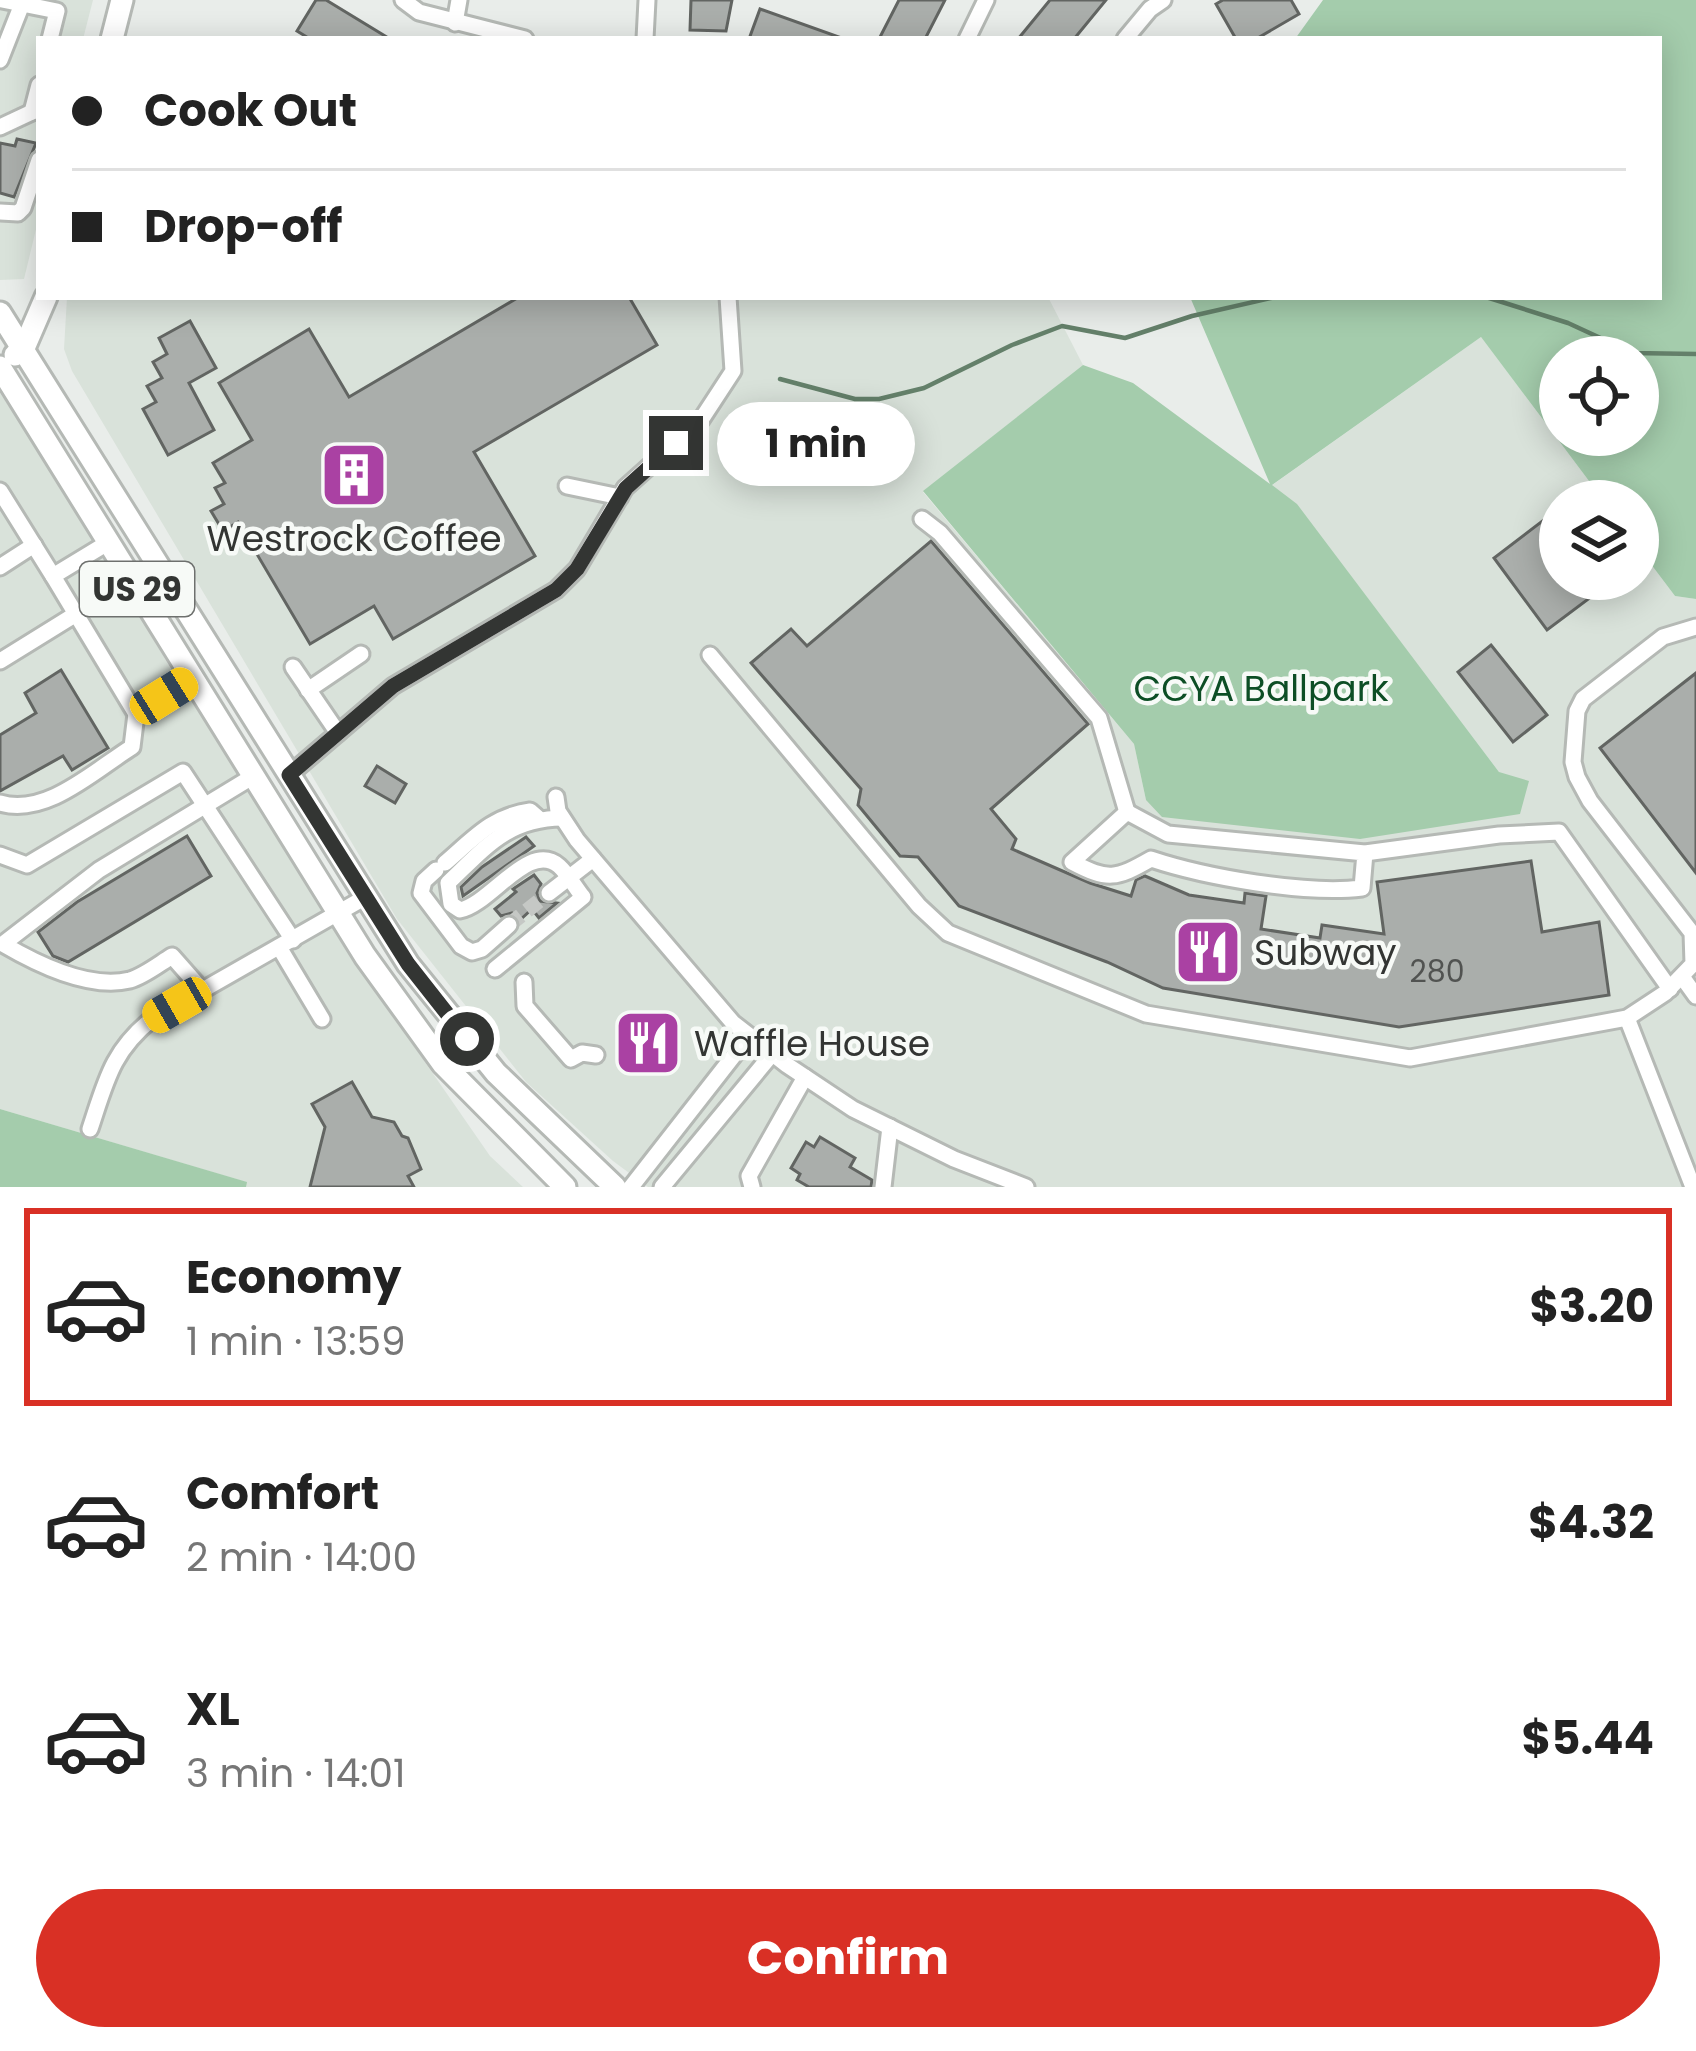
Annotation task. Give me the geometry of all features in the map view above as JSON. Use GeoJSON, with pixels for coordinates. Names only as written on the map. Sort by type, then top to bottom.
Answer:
{"type":"FeatureCollection","features":[{"type":"Feature","properties":{"kind":"main road"},"geometry":{"type":"LineString","coordinates":[[113,36],[122,0]]}},
{"type":"Feature","properties":{"kind":"main road"},"geometry":{"type":"LineString","coordinates":[[0,366],[24,348],[45,300]]}},
{"type":"Feature","properties":{"kind":"main road","name":"US 29"},"geometry":{"type":"LineString","coordinates":[[0,313],[364,898],[439,1005],[496,1073],[615,1187]]}},
{"type":"Feature","properties":{"kind":"main road","name":"US 29"},"geometry":{"type":"LineString","coordinates":[[0,366],[339,914],[443,1064],[566,1187]]}},
{"type":"Feature","properties":{"kind":"street"},"geometry":{"type":"LineString","coordinates":[[2,0],[57,11],[51,36]]}},
{"type":"Feature","properties":{"kind":"street"},"geometry":{"type":"LineString","coordinates":[[403,0],[419,12],[512,36]]}},
{"type":"Feature","properties":{"kind":"street"},"geometry":{"type":"LineString","coordinates":[[455,23],[459,0]]}},
{"type":"Feature","properties":{"kind":"street"},"geometry":{"type":"LineString","coordinates":[[645,36],[646,0]]}},
{"type":"Feature","properties":{"kind":"street"},"geometry":{"type":"LineString","coordinates":[[968,36],[986,0]]}},
{"type":"Feature","properties":{"kind":"street"},"geometry":{"type":"LineString","coordinates":[[1128,36],[1163,0]]}},
{"type":"Feature","properties":{"kind":"street"},"geometry":{"type":"LineString","coordinates":[[0,60],[5,33],[22,4]]}},
{"type":"Feature","properties":{"kind":"street"},"geometry":{"type":"LineString","coordinates":[[0,127],[36,117]]}},
{"type":"Feature","properties":{"kind":"street"},"geometry":{"type":"LineString","coordinates":[[0,215],[23,208],[36,169]]}},
{"type":"Feature","properties":{"kind":"street"},"geometry":{"type":"LineString","coordinates":[[0,215],[16,222],[27,216],[36,189]]}},
{"type":"Feature","properties":{"kind":"street"},"geometry":{"type":"LineString","coordinates":[[289,775],[393,686],[556,590],[577,569],[626,488],[701,420],[733,371],[728,300]]}},
{"type":"Feature","properties":{"kind":"street"},"geometry":{"type":"LineString","coordinates":[[567,486],[620,497]]}},
{"type":"Feature","properties":{"kind":"street"},"geometry":{"type":"LineString","coordinates":[[0,491],[136,713],[132,747],[44,802],[0,803]]}},
{"type":"Feature","properties":{"kind":"street"},"geometry":{"type":"LineString","coordinates":[[922,519],[940,533],[1100,718],[1127,812],[1168,834],[1365,853],[1559,832],[1676,984],[1696,996]]}},
{"type":"Feature","properties":{"kind":"street"},"geometry":{"type":"LineString","coordinates":[[53,576],[109,542]]}},
{"type":"Feature","properties":{"kind":"street"},"geometry":{"type":"LineString","coordinates":[[0,567],[34,545]]}},
{"type":"Feature","properties":{"kind":"street"},"geometry":{"type":"LineString","coordinates":[[0,661],[76,614]]}},
{"type":"Feature","properties":{"kind":"street"},"geometry":{"type":"LineString","coordinates":[[710,655],[932,921],[948,933],[1146,1014],[1410,1058],[1627,1018],[1676,984],[1693,964],[1692,933],[1590,801],[1573,762],[1577,710],[1583,699],[1663,637],[1696,627]]}},
{"type":"Feature","properties":{"kind":"street"},"geometry":{"type":"LineString","coordinates":[[308,690],[362,654]]}},
{"type":"Feature","properties":{"kind":"street"},"geometry":{"type":"LineString","coordinates":[[293,667],[338,733]]}},
{"type":"Feature","properties":{"kind":"street"},"geometry":{"type":"LineString","coordinates":[[136,713],[192,679]]}},
{"type":"Feature","properties":{"kind":"street"},"geometry":{"type":"LineString","coordinates":[[0,855],[28,865],[183,772],[286,944],[322,1019]]}},
{"type":"Feature","properties":{"kind":"street"},"geometry":{"type":"LineString","coordinates":[[202,991],[172,956],[133,980],[105,982],[37,964],[3,944],[99,870],[252,778]]}},
{"type":"Feature","properties":{"kind":"street"},"geometry":{"type":"LineString","coordinates":[[556,797],[562,818],[593,859],[733,1023],[805,1077],[890,1127],[1026,1187]]}},
{"type":"Feature","properties":{"kind":"street"},"geometry":{"type":"LineString","coordinates":[[509,925],[472,952],[461,946],[422,893],[424,880],[489,823],[530,811],[538,818]]}},
{"type":"Feature","properties":{"kind":"street"},"geometry":{"type":"LineString","coordinates":[[1127,812],[1072,862],[1096,874],[1120,877],[1151,859],[1182,869],[1334,892],[1362,888],[1365,853]]}},
{"type":"Feature","properties":{"kind":"street"},"geometry":{"type":"LineString","coordinates":[[495,969],[583,897],[557,865],[544,858],[530,861],[473,908],[460,910],[451,904],[448,883],[499,834],[538,818],[562,818]]}},
{"type":"Feature","properties":{"kind":"street"},"geometry":{"type":"LineString","coordinates":[[549,893],[593,859]]}},
{"type":"Feature","properties":{"kind":"street"},"geometry":{"type":"LineString","coordinates":[[90,1129],[110,1068],[128,1039],[364,898]]}},
{"type":"Feature","properties":{"kind":"street"},"geometry":{"type":"LineString","coordinates":[[524,982],[525,1006],[571,1059],[582,1053],[596,1054]]}},
{"type":"Feature","properties":{"kind":"street"},"geometry":{"type":"LineString","coordinates":[[1627,1018],[1693,1187]]}},
{"type":"Feature","properties":{"kind":"street"},"geometry":{"type":"LineString","coordinates":[[631,1187],[749,1036]]}},
{"type":"Feature","properties":{"kind":"street"},"geometry":{"type":"LineString","coordinates":[[662,1187],[772,1054]]}},
{"type":"Feature","properties":{"kind":"street"},"geometry":{"type":"LineString","coordinates":[[752,1187],[749,1176],[805,1077]]}},
{"type":"Feature","properties":{"kind":"street"},"geometry":{"type":"LineString","coordinates":[[883,1187],[890,1127]]}},
{"type":"Feature","properties":{"kind":"shaded area"},"geometry":{"type":"Polygon","coordinates":[[[0,0],[93,0],[84,36],[36,36],[36,229],[24,279],[0,280],[0,0]]]}},
{"type":"Feature","properties":{"kind":"shaded area"},"geometry":{"type":"Polygon","coordinates":[[[67,300],[1050,300],[1083,365],[923,492],[1134,744],[1146,800],[1499,772],[1297,505],[1271,486],[1481,337],[1539,414],[1539,456],[1570,456],[1588,480],[1539,480],[1539,600],[1659,600],[1659,575],[1675,596],[1696,599],[1696,1187],[648,1187],[526,1082],[397,919],[72,371],[64,349],[67,300]]]}},
{"type":"Feature","properties":{"kind":"shaded area"},"geometry":{"type":"Polygon","coordinates":[[[0,393],[382,1000],[490,1156],[523,1187],[246,1187],[246,1182],[0,1109],[0,393]]]}},
{"type":"Feature","properties":{"kind":"green space","name":"CCYA Ballpark"},"geometry":{"type":"Polygon","coordinates":[[[1323,0],[1696,0],[1696,599],[1675,596],[1659,575],[1659,480],[1588,480],[1570,456],[1659,456],[1659,336],[1539,336],[1539,414],[1481,337],[1272,485],[1297,504],[1499,772],[1529,781],[1520,814],[1360,839],[1162,817],[1146,800],[1134,744],[923,491],[1083,365],[1133,383],[1270,484],[1191,300],[1662,300],[1662,36],[1297,36],[1323,0]]]}},
{"type":"Feature","properties":{"kind":"green space"},"geometry":{"type":"Polygon","coordinates":[[[0,1109],[247,1182],[246,1187],[0,1187],[0,1109]]]}},
{"type":"Feature","properties":{"kind":"building"},"geometry":{"type":"Polygon","coordinates":[[[316,0],[326,0],[385,36],[305,36],[297,31],[316,0]]]}},
{"type":"Feature","properties":{"kind":"building"},"geometry":{"type":"Polygon","coordinates":[[[691,0],[732,0],[726,31],[690,30],[691,0]]]}},
{"type":"Feature","properties":{"kind":"building"},"geometry":{"type":"Polygon","coordinates":[[[899,0],[945,0],[927,36],[881,36],[899,0]]]}},
{"type":"Feature","properties":{"kind":"building"},"geometry":{"type":"Polygon","coordinates":[[[1050,0],[1106,0],[1076,36],[1020,36],[1050,0]]]}},
{"type":"Feature","properties":{"kind":"building"},"geometry":{"type":"Polygon","coordinates":[[[1223,0],[1291,0],[1299,14],[1261,36],[1234,36],[1216,4],[1223,0]]]}},
{"type":"Feature","properties":{"kind":"building"},"geometry":{"type":"Polygon","coordinates":[[[760,9],[836,36],[750,36],[760,9]]]}},
{"type":"Feature","properties":{"kind":"building"},"geometry":{"type":"Polygon","coordinates":[[[17,139],[36,143],[14,197],[0,193],[0,143],[15,146],[17,139]]]}},
{"type":"Feature","properties":{"kind":"building","name":"Westrock Coffee"},"geometry":{"type":"Polygon","coordinates":[[[514,300],[631,300],[657,345],[474,452],[535,556],[393,639],[374,606],[310,644],[238,522],[223,531],[211,511],[224,504],[215,488],[225,483],[213,463],[252,440],[219,383],[309,329],[349,397],[514,300]]]}},
{"type":"Feature","properties":{"kind":"building"},"geometry":{"type":"Polygon","coordinates":[[[190,321],[216,368],[189,383],[214,430],[168,455],[143,409],[156,402],[147,386],[162,378],[153,362],[167,354],[159,338],[190,321]]]}},
{"type":"Feature","properties":{"kind":"building"},"geometry":{"type":"Polygon","coordinates":[[[1539,524],[1539,600],[1587,600],[1547,630],[1494,558],[1539,524]]]}},
{"type":"Feature","properties":{"kind":"building"},"geometry":{"type":"Polygon","coordinates":[[[931,541],[1088,724],[991,809],[1016,839],[1012,849],[1131,896],[1136,880],[1145,876],[1189,895],[1244,903],[1245,893],[1266,896],[1261,929],[1320,938],[1322,925],[1384,934],[1377,882],[1531,861],[1542,932],[1599,922],[1609,995],[1399,1027],[1163,988],[959,906],[918,857],[900,856],[858,805],[861,789],[751,663],[791,629],[807,646],[931,541]]]}},
{"type":"Feature","properties":{"kind":"building"},"geometry":{"type":"Polygon","coordinates":[[[1491,645],[1547,715],[1513,742],[1458,672],[1491,645]]]}},
{"type":"Feature","properties":{"kind":"building"},"geometry":{"type":"Polygon","coordinates":[[[61,670],[108,748],[72,770],[63,756],[0,791],[0,735],[36,713],[25,693],[61,670]]]}},
{"type":"Feature","properties":{"kind":"building"},"geometry":{"type":"Polygon","coordinates":[[[1696,673],[1696,873],[1600,748],[1696,673]]]}},
{"type":"Feature","properties":{"kind":"building"},"geometry":{"type":"Polygon","coordinates":[[[377,766],[406,784],[395,803],[365,786],[377,766]]]}},
{"type":"Feature","properties":{"kind":"building"},"geometry":{"type":"Polygon","coordinates":[[[187,836],[211,876],[68,962],[53,956],[38,932],[77,902],[187,836]]]}},
{"type":"Feature","properties":{"kind":"building"},"geometry":{"type":"Polygon","coordinates":[[[526,837],[534,846],[463,896],[461,887],[482,867],[526,837]]]}},
{"type":"Feature","properties":{"kind":"building"},"geometry":{"type":"Polygon","coordinates":[[[534,875],[541,884],[540,901],[557,903],[539,918],[532,909],[520,920],[512,913],[501,916],[495,909],[534,875]]]}},
{"type":"Feature","properties":{"kind":"building","name":"Waffle House"},"geometry":{"type":"Polygon","coordinates":[[[661,1019],[673,1031],[634,1067],[623,1054],[661,1019]]]}},
{"type":"Feature","properties":{"kind":"building"},"geometry":{"type":"Polygon","coordinates":[[[352,1082],[372,1117],[394,1122],[408,1138],[421,1169],[408,1176],[414,1187],[310,1187],[325,1127],[312,1104],[352,1082]]]}},
{"type":"Feature","properties":{"kind":"building"},"geometry":{"type":"Polygon","coordinates":[[[820,1137],[855,1158],[850,1167],[872,1180],[871,1187],[809,1187],[797,1180],[800,1174],[791,1168],[806,1142],[814,1147],[820,1137]]]}},
{"type":"Feature","properties":{"kind":"waterway"},"geometry":{"type":"LineString","coordinates":[[780,379],[855,399],[879,399],[924,388],[1062,326],[1125,338],[1262,300]]}},
{"type":"Feature","properties":{"kind":"waterway"},"geometry":{"type":"LineString","coordinates":[[1495,300],[1568,323],[1633,353],[1696,354]]}},
{"type":"Feature","properties":{"kind":"tunnel"},"geometry":{"type":"LineString","coordinates":[[509,925],[549,893]]}},
{"type":"Feature","properties":{"kind":"place","name":"Westrock Coffee"},"geometry":{"type":"Point","coordinates":[354,475]}},
{"type":"Feature","properties":{"kind":"place","name":"Subway"},"geometry":{"type":"Point","coordinates":[1208,952]}},
{"type":"Feature","properties":{"kind":"place","name":"Waffle House"},"geometry":{"type":"Point","coordinates":[648,1043]}},
{"type":"Feature","properties":{"kind":"route"},"geometry":{"type":"LineString","coordinates":[[467,1039],[408,964],[289,775],[393,686],[556,590],[577,569],[626,488],[676,443]]}}]}
